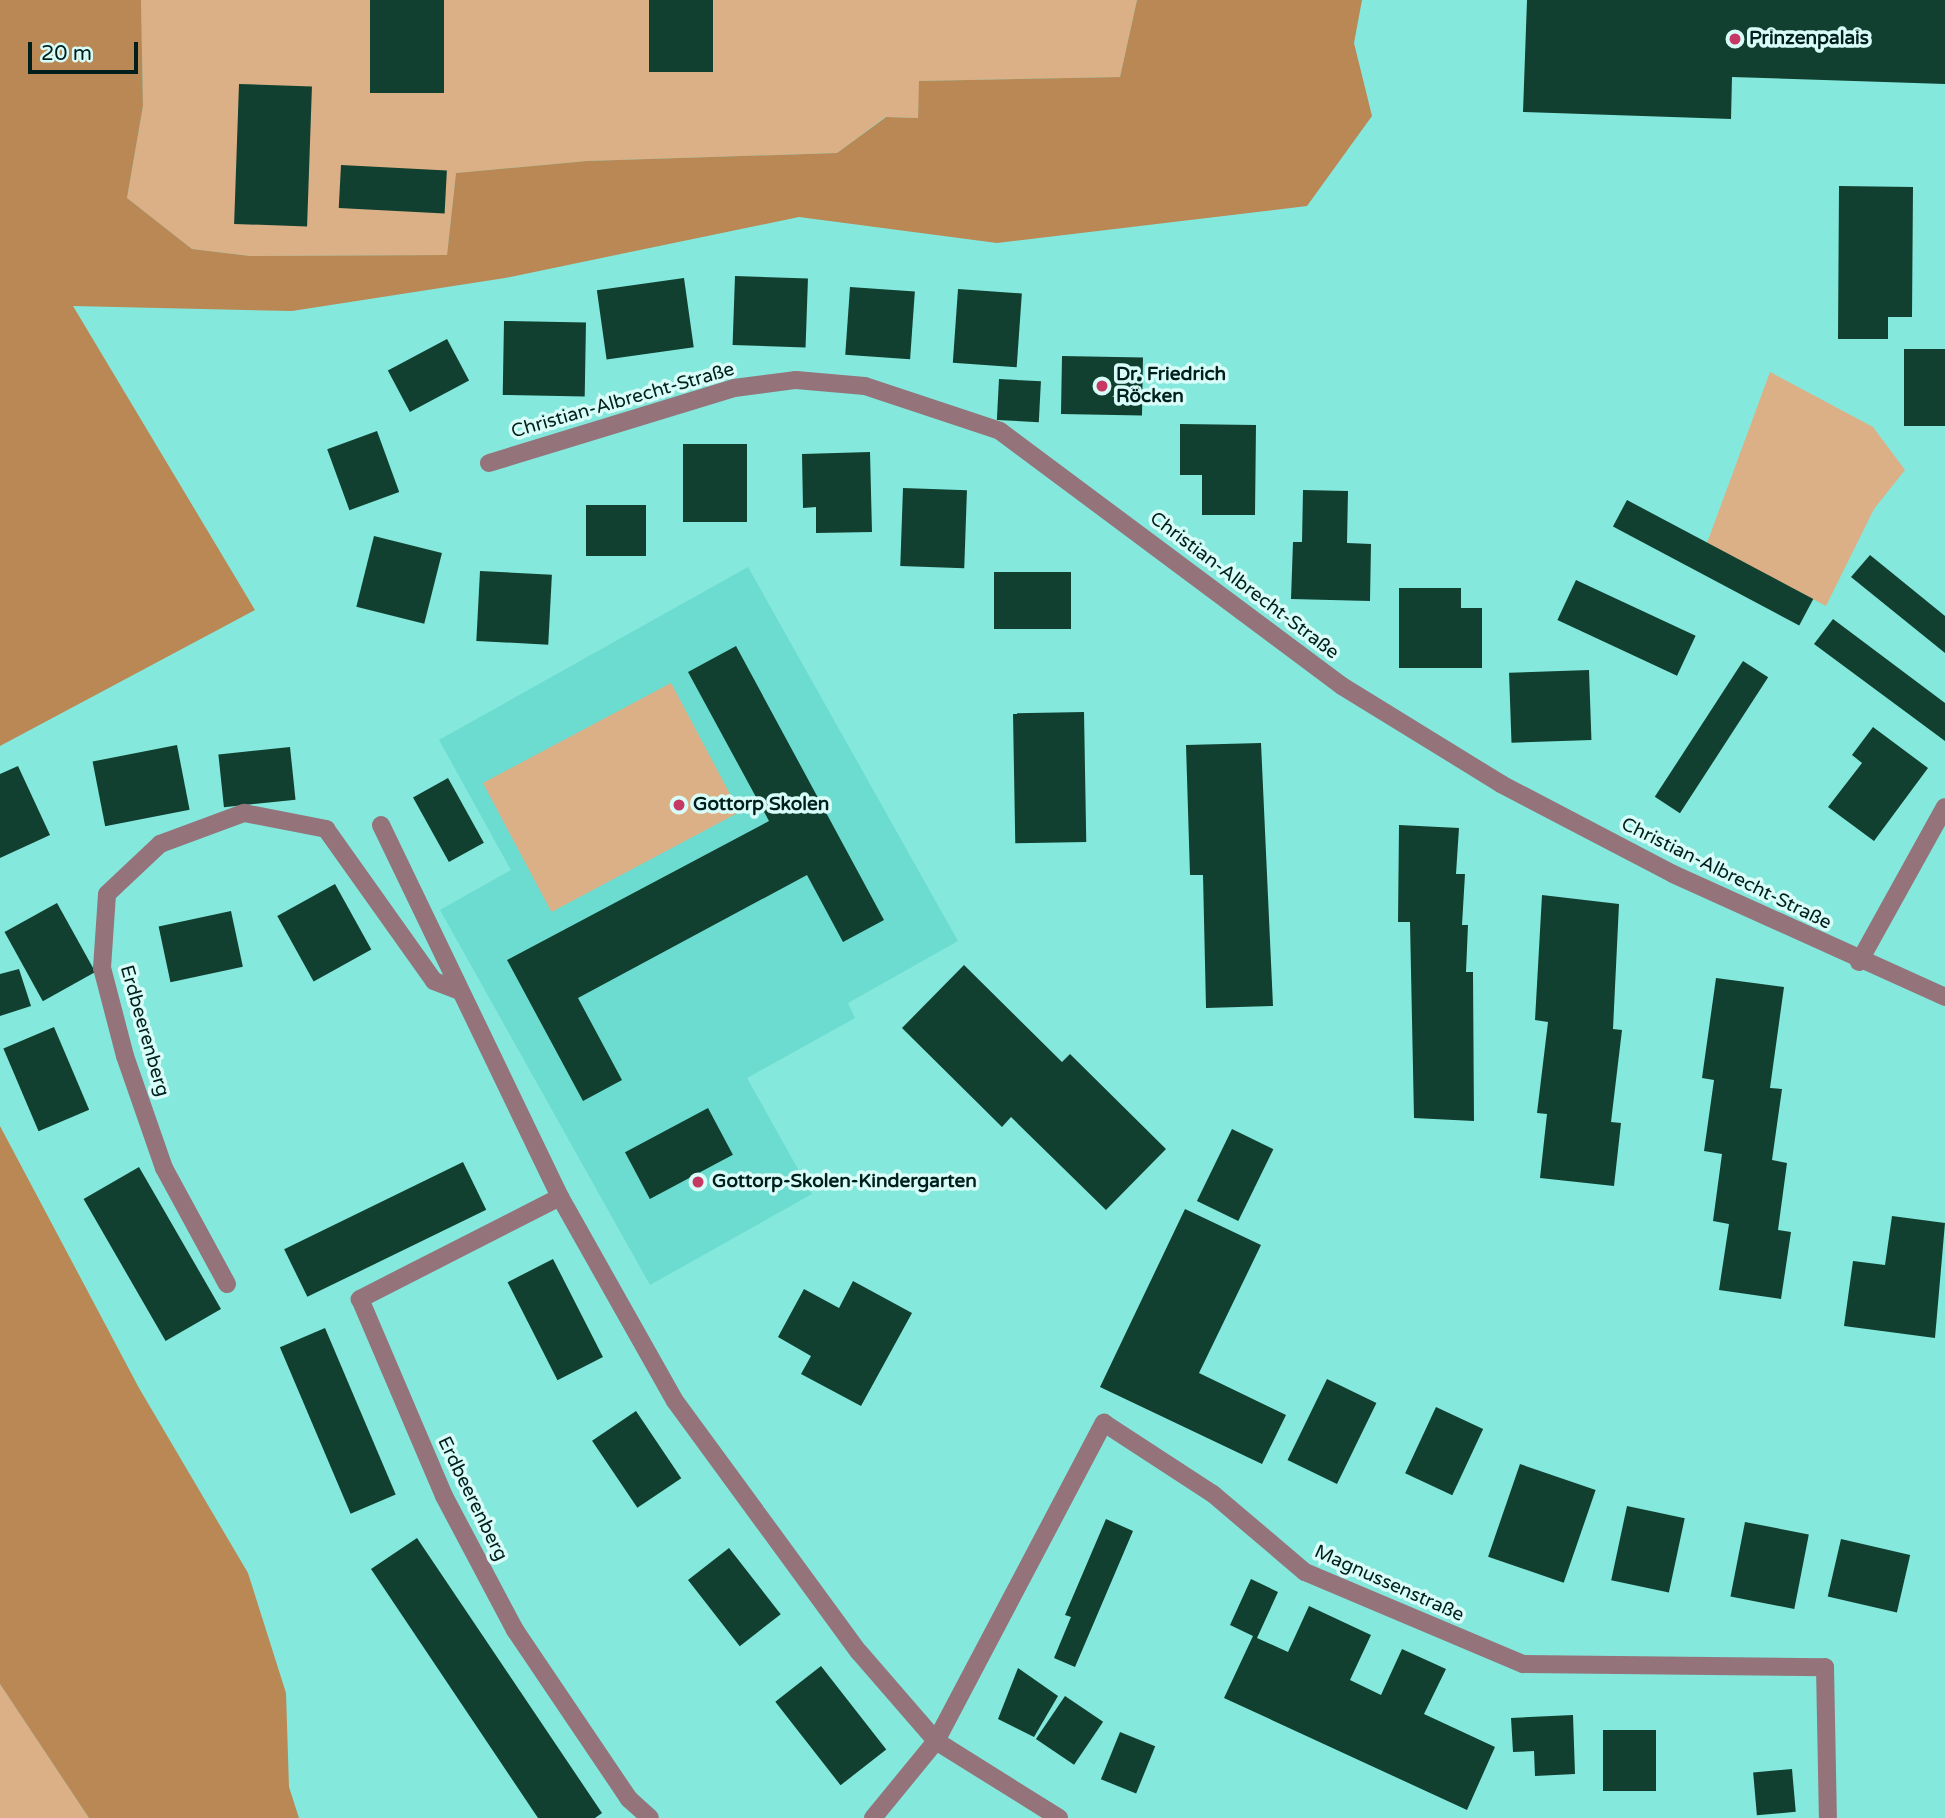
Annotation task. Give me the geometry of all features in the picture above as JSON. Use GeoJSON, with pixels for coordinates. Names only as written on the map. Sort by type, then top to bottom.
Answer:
{"type":"FeatureCollection","features":[{"type":"Feature","properties":{"kind":"street","name":"Christian-Albrecht-Straße"},"geometry":{"type":"LineString","coordinates":[[489,463],[734,388],[796,380],[865,386],[1000,431],[1354,693],[1501,784],[1859,962],[1945,997]]}},
{"type":"Feature","properties":{"kind":"street"},"geometry":{"type":"LineString","coordinates":[[1859,962],[1945,807]]}},
{"type":"Feature","properties":{"kind":"street","name":"Erdbeerenberg"},"geometry":{"type":"LineString","coordinates":[[227,1284],[164,1168],[125,1056],[102,968],[107,894],[160,844],[244,814],[326,829],[434,981],[460,990]]}},
{"type":"Feature","properties":{"kind":"street"},"geometry":{"type":"LineString","coordinates":[[381,825],[560,1198],[675,1401],[859,1652],[936,1741],[1059,1818]]}},
{"type":"Feature","properties":{"kind":"street","name":"Erdbeerenberg"},"geometry":{"type":"LineString","coordinates":[[560,1198],[360,1299],[444,1496],[515,1630],[629,1799],[650,1818]]}},
{"type":"Feature","properties":{"kind":"street","name":"Magnussenstraße"},"geometry":{"type":"LineString","coordinates":[[936,1741],[1104,1423],[1213,1494],[1305,1572],[1523,1664],[1825,1668],[1828,1818]]}},
{"type":"Feature","properties":{"kind":"street"},"geometry":{"type":"LineString","coordinates":[[873,1818],[936,1741]]}},
{"type":"Feature","properties":{"kind":"shaded area"},"geometry":{"type":"Polygon","coordinates":[[[0,0],[141,0],[143,106],[127,198],[192,249],[250,256],[447,255],[456,173],[587,161],[837,153],[886,117],[918,118],[919,81],[1120,77],[1137,0],[1362,0],[1354,43],[1372,116],[1307,206],[997,243],[799,217],[505,278],[292,311],[73,306],[255,610],[0,746],[0,0]]]}},
{"type":"Feature","properties":{"kind":"shaded area"},"geometry":{"type":"Polygon","coordinates":[[[141,0],[1137,0],[1120,77],[920,81],[918,118],[885,117],[837,153],[587,161],[456,173],[447,255],[250,256],[192,249],[127,198],[143,106],[141,0]]]}},
{"type":"Feature","properties":{"kind":"shaded area"},"geometry":{"type":"Polygon","coordinates":[[[1770,372],[1873,427],[1905,470],[1874,509],[1826,606],[1707,543],[1770,372]]]}},
{"type":"Feature","properties":{"kind":"shaded area","name":"Gottorp Skolen"},"geometry":{"type":"Polygon","coordinates":[[[748,567],[958,941],[848,1003],[855,1018],[747,1078],[812,1194],[650,1285],[440,910],[511,870],[439,740],[748,567]]]}},
{"type":"Feature","properties":{"kind":"shaded area"},"geometry":{"type":"Polygon","coordinates":[[[671,683],[740,812],[551,912],[483,783],[671,683]]]}},
{"type":"Feature","properties":{"kind":"shaded area"},"geometry":{"type":"Polygon","coordinates":[[[0,1126],[139,1388],[248,1573],[286,1693],[289,1787],[299,1818],[89,1818],[0,1684],[0,1126]]]}},
{"type":"Feature","properties":{"kind":"shaded area"},"geometry":{"type":"Polygon","coordinates":[[[0,1684],[89,1818],[0,1818],[0,1684]]]}},
{"type":"Feature","properties":{"kind":"building"},"geometry":{"type":"Polygon","coordinates":[[[370,0],[444,0],[444,93],[370,93],[370,0]]]}},
{"type":"Feature","properties":{"kind":"building"},"geometry":{"type":"Polygon","coordinates":[[[649,0],[713,0],[713,72],[649,72],[649,0]]]}},
{"type":"Feature","properties":{"kind":"building","name":"Prinzenpalais"},"geometry":{"type":"Polygon","coordinates":[[[1527,0],[1945,0],[1945,84],[1732,77],[1731,119],[1523,112],[1527,0]]]}},
{"type":"Feature","properties":{"kind":"building"},"geometry":{"type":"Polygon","coordinates":[[[239,84],[312,87],[307,226],[234,224],[239,84]]]}},
{"type":"Feature","properties":{"kind":"building"},"geometry":{"type":"Polygon","coordinates":[[[341,165],[447,171],[445,213],[339,208],[341,165]]]}},
{"type":"Feature","properties":{"kind":"building"},"geometry":{"type":"Polygon","coordinates":[[[1839,186],[1913,187],[1912,317],[1888,317],[1888,339],[1838,339],[1839,186]]]}},
{"type":"Feature","properties":{"kind":"building"},"geometry":{"type":"Polygon","coordinates":[[[735,276],[808,279],[806,348],[733,345],[735,276]]]}},
{"type":"Feature","properties":{"kind":"building"},"geometry":{"type":"Polygon","coordinates":[[[684,278],[694,347],[607,360],[597,290],[684,278]]]}},
{"type":"Feature","properties":{"kind":"building"},"geometry":{"type":"Polygon","coordinates":[[[850,287],[915,292],[910,359],[845,355],[850,287]]]}},
{"type":"Feature","properties":{"kind":"building"},"geometry":{"type":"Polygon","coordinates":[[[958,289],[1022,293],[1017,367],[953,363],[958,289]]]}},
{"type":"Feature","properties":{"kind":"building"},"geometry":{"type":"Polygon","coordinates":[[[504,321],[586,322],[585,396],[503,395],[504,321]]]}},
{"type":"Feature","properties":{"kind":"building"},"geometry":{"type":"Polygon","coordinates":[[[447,339],[469,380],[410,412],[388,370],[447,339]]]}},
{"type":"Feature","properties":{"kind":"building"},"geometry":{"type":"Polygon","coordinates":[[[1904,349],[1945,349],[1945,426],[1904,426],[1904,349]]]}},
{"type":"Feature","properties":{"kind":"building","name":"Dr. Friedrich Röcken"},"geometry":{"type":"Polygon","coordinates":[[[1062,356],[1143,357],[1142,415],[1061,414],[1062,356]]]}},
{"type":"Feature","properties":{"kind":"building"},"geometry":{"type":"Polygon","coordinates":[[[999,379],[1041,381],[1039,422],[997,420],[999,379]]]}},
{"type":"Feature","properties":{"kind":"building"},"geometry":{"type":"Polygon","coordinates":[[[1180,424],[1256,425],[1255,515],[1202,515],[1202,475],[1180,475],[1180,424]]]}},
{"type":"Feature","properties":{"kind":"building"},"geometry":{"type":"Polygon","coordinates":[[[377,431],[399,492],[349,510],[327,449],[377,431]]]}},
{"type":"Feature","properties":{"kind":"building"},"geometry":{"type":"Polygon","coordinates":[[[683,444],[747,444],[747,522],[683,522],[683,444]]]}},
{"type":"Feature","properties":{"kind":"building"},"geometry":{"type":"Polygon","coordinates":[[[870,452],[872,532],[816,533],[816,507],[803,508],[802,454],[870,452]]]}},
{"type":"Feature","properties":{"kind":"building"},"geometry":{"type":"Polygon","coordinates":[[[903,488],[967,490],[964,568],[900,566],[903,488]]]}},
{"type":"Feature","properties":{"kind":"building"},"geometry":{"type":"Polygon","coordinates":[[[1303,490],[1348,491],[1347,543],[1371,544],[1370,601],[1291,599],[1293,542],[1302,542],[1303,490]]]}},
{"type":"Feature","properties":{"kind":"building"},"geometry":{"type":"Polygon","coordinates":[[[1627,500],[1813,599],[1799,626],[1613,526],[1627,500]]]}},
{"type":"Feature","properties":{"kind":"building"},"geometry":{"type":"Polygon","coordinates":[[[586,505],[646,505],[646,556],[586,556],[586,505]]]}},
{"type":"Feature","properties":{"kind":"building"},"geometry":{"type":"Polygon","coordinates":[[[374,536],[442,553],[424,624],[356,607],[374,536]]]}},
{"type":"Feature","properties":{"kind":"building"},"geometry":{"type":"Polygon","coordinates":[[[1870,555],[1945,616],[1945,653],[1851,577],[1870,555]]]}},
{"type":"Feature","properties":{"kind":"building"},"geometry":{"type":"Polygon","coordinates":[[[480,571],[552,575],[548,645],[476,641],[480,571]]]}},
{"type":"Feature","properties":{"kind":"building"},"geometry":{"type":"Polygon","coordinates":[[[994,572],[1071,572],[1071,629],[994,629],[994,572]]]}},
{"type":"Feature","properties":{"kind":"building"},"geometry":{"type":"Polygon","coordinates":[[[1576,580],[1696,636],[1677,676],[1557,620],[1576,580]]]}},
{"type":"Feature","properties":{"kind":"building"},"geometry":{"type":"Polygon","coordinates":[[[1399,588],[1461,588],[1461,608],[1482,608],[1482,668],[1399,668],[1399,588]]]}},
{"type":"Feature","properties":{"kind":"building"},"geometry":{"type":"Polygon","coordinates":[[[1833,619],[1945,703],[1945,741],[1814,644],[1833,619]]]}},
{"type":"Feature","properties":{"kind":"building"},"geometry":{"type":"Polygon","coordinates":[[[736,646],[884,920],[843,942],[807,875],[578,998],[622,1080],[583,1101],[507,960],[769,821],[688,672],[736,646]]]}},
{"type":"Feature","properties":{"kind":"building"},"geometry":{"type":"Polygon","coordinates":[[[1743,661],[1768,677],[1680,813],[1655,797],[1743,661]]]}},
{"type":"Feature","properties":{"kind":"building"},"geometry":{"type":"Polygon","coordinates":[[[1589,670],[1591,740],[1511,743],[1509,673],[1589,670]]]}},
{"type":"Feature","properties":{"kind":"building"},"geometry":{"type":"Polygon","coordinates":[[[1084,712],[1086,842],[1015,843],[1013,713],[1084,712]]]}},
{"type":"Feature","properties":{"kind":"building"},"geometry":{"type":"Polygon","coordinates":[[[1873,727],[1928,768],[1874,841],[1828,807],[1862,763],[1852,755],[1873,727]]]}},
{"type":"Feature","properties":{"kind":"building"},"geometry":{"type":"Polygon","coordinates":[[[1261,743],[1273,1006],[1206,1008],[1203,875],[1190,875],[1186,745],[1261,743]]]}},
{"type":"Feature","properties":{"kind":"building"},"geometry":{"type":"Polygon","coordinates":[[[177,745],[190,810],[105,826],[93,761],[177,745]]]}},
{"type":"Feature","properties":{"kind":"building"},"geometry":{"type":"Polygon","coordinates":[[[290,747],[296,800],[224,807],[218,755],[290,747]]]}},
{"type":"Feature","properties":{"kind":"building"},"geometry":{"type":"Polygon","coordinates":[[[18,766],[50,835],[0,858],[0,774],[18,766]]]}},
{"type":"Feature","properties":{"kind":"building"},"geometry":{"type":"Polygon","coordinates":[[[448,778],[484,843],[449,862],[413,797],[448,778]]]}},
{"type":"Feature","properties":{"kind":"building"},"geometry":{"type":"Polygon","coordinates":[[[1399,825],[1459,828],[1456,874],[1465,874],[1462,925],[1468,925],[1466,972],[1473,972],[1474,1121],[1414,1118],[1410,922],[1398,922],[1399,825]]]}},
{"type":"Feature","properties":{"kind":"building"},"geometry":{"type":"Polygon","coordinates":[[[335,884],[371,950],[314,982],[277,916],[335,884]]]}},
{"type":"Feature","properties":{"kind":"building"},"geometry":{"type":"Polygon","coordinates":[[[1542,895],[1619,904],[1613,1029],[1622,1030],[1611,1122],[1621,1123],[1614,1186],[1540,1178],[1547,1114],[1537,1113],[1548,1022],[1535,1020],[1542,895]]]}},
{"type":"Feature","properties":{"kind":"building"},"geometry":{"type":"Polygon","coordinates":[[[57,903],[95,972],[43,1001],[5,932],[57,903]]]}},
{"type":"Feature","properties":{"kind":"building"},"geometry":{"type":"Polygon","coordinates":[[[231,911],[243,967],[170,982],[159,926],[231,911]]]}},
{"type":"Feature","properties":{"kind":"building"},"geometry":{"type":"Polygon","coordinates":[[[964,965],[1062,1062],[1070,1054],[1166,1149],[1106,1210],[1011,1117],[1002,1127],[902,1028],[964,965]]]}},
{"type":"Feature","properties":{"kind":"building"},"geometry":{"type":"Polygon","coordinates":[[[19,969],[31,1006],[0,1016],[0,974],[19,969]]]}},
{"type":"Feature","properties":{"kind":"building"},"geometry":{"type":"Polygon","coordinates":[[[1716,978],[1784,987],[1770,1088],[1782,1089],[1772,1160],[1787,1163],[1778,1230],[1791,1232],[1781,1299],[1719,1290],[1729,1224],[1713,1221],[1722,1154],[1704,1151],[1714,1080],[1702,1078],[1716,978]]]}},
{"type":"Feature","properties":{"kind":"building"},"geometry":{"type":"Polygon","coordinates":[[[54,1027],[89,1110],[39,1131],[3,1048],[54,1027]]]}},
{"type":"Feature","properties":{"kind":"building"},"geometry":{"type":"Polygon","coordinates":[[[708,1108],[733,1155],[650,1199],[625,1152],[708,1108]]]}},
{"type":"Feature","properties":{"kind":"building"},"geometry":{"type":"Polygon","coordinates":[[[1232,1129],[1273,1149],[1238,1221],[1197,1201],[1232,1129]]]}},
{"type":"Feature","properties":{"kind":"building"},"geometry":{"type":"Polygon","coordinates":[[[463,1162],[486,1210],[307,1297],[284,1249],[463,1162]]]}},
{"type":"Feature","properties":{"kind":"building"},"geometry":{"type":"Polygon","coordinates":[[[139,1167],[221,1309],[166,1341],[84,1199],[139,1167]]]}},
{"type":"Feature","properties":{"kind":"building"},"geometry":{"type":"Polygon","coordinates":[[[1185,1209],[1261,1245],[1199,1373],[1286,1415],[1262,1464],[1100,1387],[1185,1209]]]}},
{"type":"Feature","properties":{"kind":"building"},"geometry":{"type":"Polygon","coordinates":[[[1892,1216],[1945,1223],[1935,1338],[1844,1326],[1853,1261],[1885,1265],[1892,1216]]]}},
{"type":"Feature","properties":{"kind":"building"},"geometry":{"type":"Polygon","coordinates":[[[553,1259],[603,1357],[557,1380],[508,1282],[553,1259]]]}},
{"type":"Feature","properties":{"kind":"building"},"geometry":{"type":"Polygon","coordinates":[[[853,1281],[912,1313],[861,1406],[801,1374],[811,1356],[778,1337],[804,1289],[839,1308],[853,1281]]]}},
{"type":"Feature","properties":{"kind":"building"},"geometry":{"type":"Polygon","coordinates":[[[325,1328],[396,1495],[351,1514],[280,1347],[325,1328]]]}},
{"type":"Feature","properties":{"kind":"building"},"geometry":{"type":"Polygon","coordinates":[[[1327,1379],[1376,1403],[1337,1484],[1288,1460],[1327,1379]]]}},
{"type":"Feature","properties":{"kind":"building"},"geometry":{"type":"Polygon","coordinates":[[[1436,1407],[1483,1429],[1452,1495],[1405,1473],[1436,1407]]]}},
{"type":"Feature","properties":{"kind":"building"},"geometry":{"type":"Polygon","coordinates":[[[636,1411],[681,1478],[637,1508],[592,1441],[636,1411]]]}},
{"type":"Feature","properties":{"kind":"building"},"geometry":{"type":"Polygon","coordinates":[[[1520,1464],[1596,1490],[1564,1583],[1488,1557],[1520,1464]]]}},
{"type":"Feature","properties":{"kind":"building"},"geometry":{"type":"Polygon","coordinates":[[[1627,1506],[1685,1518],[1669,1593],[1611,1580],[1627,1506]]]}},
{"type":"Feature","properties":{"kind":"building"},"geometry":{"type":"Polygon","coordinates":[[[1106,1519],[1133,1531],[1075,1667],[1054,1658],[1071,1617],[1065,1615],[1106,1519]]]}},
{"type":"Feature","properties":{"kind":"building"},"geometry":{"type":"Polygon","coordinates":[[[1745,1522],[1809,1534],[1794,1609],[1730,1597],[1745,1522]]]}},
{"type":"Feature","properties":{"kind":"building"},"geometry":{"type":"Polygon","coordinates":[[[417,1538],[602,1813],[595,1818],[538,1818],[371,1569],[417,1538]]]}},
{"type":"Feature","properties":{"kind":"building"},"geometry":{"type":"Polygon","coordinates":[[[1841,1539],[1910,1555],[1897,1612],[1828,1596],[1841,1539]]]}},
{"type":"Feature","properties":{"kind":"building"},"geometry":{"type":"Polygon","coordinates":[[[729,1548],[781,1614],[740,1646],[688,1580],[729,1548]]]}},
{"type":"Feature","properties":{"kind":"building"},"geometry":{"type":"Polygon","coordinates":[[[1251,1579],[1278,1592],[1257,1638],[1288,1652],[1309,1606],[1371,1635],[1350,1680],[1381,1695],[1402,1649],[1446,1669],[1424,1714],[1495,1747],[1467,1810],[1224,1698],[1253,1636],[1230,1625],[1251,1579]]]}},
{"type":"Feature","properties":{"kind":"building"},"geometry":{"type":"Polygon","coordinates":[[[821,1666],[886,1750],[841,1785],[775,1702],[821,1666]]]}},
{"type":"Feature","properties":{"kind":"building"},"geometry":{"type":"Polygon","coordinates":[[[1018,1668],[1058,1696],[1034,1737],[998,1719],[1018,1668]]]}},
{"type":"Feature","properties":{"kind":"building"},"geometry":{"type":"Polygon","coordinates":[[[1065,1696],[1103,1722],[1074,1765],[1036,1739],[1065,1696]]]}},
{"type":"Feature","properties":{"kind":"building"},"geometry":{"type":"Polygon","coordinates":[[[1573,1715],[1575,1774],[1535,1776],[1534,1751],[1513,1752],[1511,1718],[1573,1715]]]}},
{"type":"Feature","properties":{"kind":"building"},"geometry":{"type":"Polygon","coordinates":[[[1603,1730],[1656,1730],[1656,1791],[1603,1791],[1603,1730]]]}},
{"type":"Feature","properties":{"kind":"building"},"geometry":{"type":"Polygon","coordinates":[[[1120,1732],[1155,1746],[1136,1794],[1101,1779],[1120,1732]]]}},
{"type":"Feature","properties":{"kind":"building"},"geometry":{"type":"Polygon","coordinates":[[[1792,1769],[1796,1812],[1757,1815],[1753,1772],[1792,1769]]]}},
{"type":"Feature","properties":{"kind":"place","name":"Prinzenpalais"},"geometry":{"type":"Point","coordinates":[1735,39]}},
{"type":"Feature","properties":{"kind":"place","name":"Dr. Friedrich Röcken"},"geometry":{"type":"Point","coordinates":[1102,386]}},
{"type":"Feature","properties":{"kind":"place","name":"Gottorp Skolen"},"geometry":{"type":"Point","coordinates":[679,805]}},
{"type":"Feature","properties":{"kind":"place","name":"Gottorp-Skolen-Kindergarten"},"geometry":{"type":"Point","coordinates":[698,1182]}}]}
